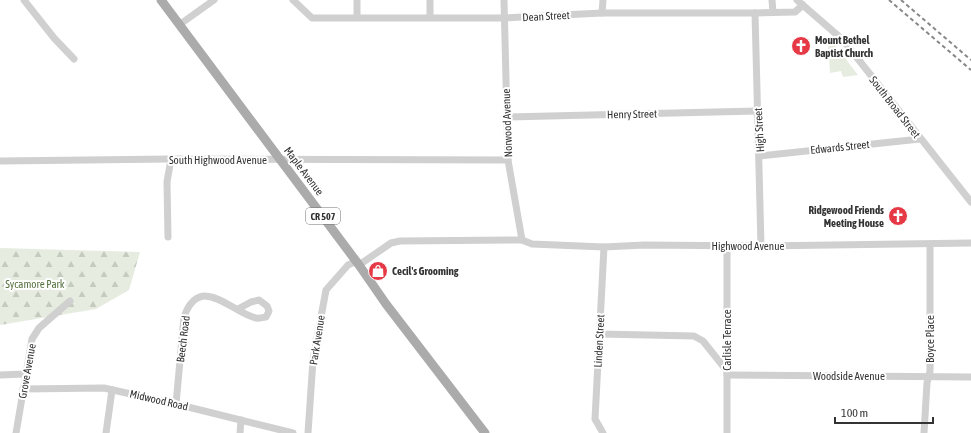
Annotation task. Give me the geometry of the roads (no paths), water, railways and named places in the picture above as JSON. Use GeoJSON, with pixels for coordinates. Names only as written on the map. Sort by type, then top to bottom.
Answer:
{"type":"FeatureCollection","features":[{"type":"Feature","properties":{"kind":"main road","name":"Maple Avenue"},"geometry":{"type":"LineString","coordinates":[[161,0],[282,160],[358,263],[386,304],[485,433]]}},
{"type":"Feature","properties":{"kind":"street"},"geometry":{"type":"LineString","coordinates":[[24,0],[54,38],[74,59]]}},
{"type":"Feature","properties":{"kind":"street"},"geometry":{"type":"LineString","coordinates":[[179,25],[214,0]]}},
{"type":"Feature","properties":{"kind":"street","name":"Dean Street"},"geometry":{"type":"LineString","coordinates":[[293,0],[312,18],[504,18],[602,13],[795,12],[800,3]]}},
{"type":"Feature","properties":{"kind":"street"},"geometry":{"type":"LineString","coordinates":[[357,0],[357,17]]}},
{"type":"Feature","properties":{"kind":"street"},"geometry":{"type":"LineString","coordinates":[[430,0],[430,17]]}},
{"type":"Feature","properties":{"kind":"street","name":"Norwood Avenue"},"geometry":{"type":"LineString","coordinates":[[504,0],[508,160],[524,241]]}},
{"type":"Feature","properties":{"kind":"street"},"geometry":{"type":"LineString","coordinates":[[602,13],[603,0]]}},
{"type":"Feature","properties":{"kind":"street"},"geometry":{"type":"LineString","coordinates":[[772,0],[773,12]]}},
{"type":"Feature","properties":{"kind":"street","name":"South Broad Street"},"geometry":{"type":"LineString","coordinates":[[800,3],[843,40],[971,202]]}},
{"type":"Feature","properties":{"kind":"street","name":"High Street"},"geometry":{"type":"LineString","coordinates":[[755,13],[757,111],[760,156],[761,246]]}},
{"type":"Feature","properties":{"kind":"street","name":"Henry Street"},"geometry":{"type":"LineString","coordinates":[[506,117],[757,111]]}},
{"type":"Feature","properties":{"kind":"street","name":"Edwards Street"},"geometry":{"type":"LineString","coordinates":[[760,156],[920,139]]}},
{"type":"Feature","properties":{"kind":"street"},"geometry":{"type":"LineString","coordinates":[[168,237],[167,182],[171,159]]}},
{"type":"Feature","properties":{"kind":"street","name":"South Highwood Avenue"},"geometry":{"type":"LineString","coordinates":[[0,161],[171,159],[508,160]]}},
{"type":"Feature","properties":{"kind":"street","name":"Highwood Avenue"},"geometry":{"type":"LineString","coordinates":[[358,263],[391,243],[400,241],[524,241],[532,244],[604,248],[644,245],[761,246],[971,244]]}},
{"type":"Feature","properties":{"kind":"street","name":"Boyce Place"},"geometry":{"type":"LineString","coordinates":[[924,433],[929,377],[930,245]]}},
{"type":"Feature","properties":{"kind":"street","name":"Carlisle Terrace"},"geometry":{"type":"LineString","coordinates":[[727,246],[727,433]]}},
{"type":"Feature","properties":{"kind":"street","name":"Linden Street"},"geometry":{"type":"LineString","coordinates":[[603,433],[595,419],[604,248]]}},
{"type":"Feature","properties":{"kind":"street","name":"Park Avenue"},"geometry":{"type":"LineString","coordinates":[[308,433],[313,360],[326,290],[348,265],[358,263]]}},
{"type":"Feature","properties":{"kind":"street","name":"Beech Road"},"geometry":{"type":"LineString","coordinates":[[176,404],[184,317],[186,310],[194,301],[206,296],[220,298],[238,309]]}},
{"type":"Feature","properties":{"kind":"street","name":"Grove Avenue"},"geometry":{"type":"LineString","coordinates":[[16,433],[25,374],[35,333],[70,301]]}},
{"type":"Feature","properties":{"kind":"street"},"geometry":{"type":"LineString","coordinates":[[600,334],[694,336],[703,341],[727,373]]}},
{"type":"Feature","properties":{"kind":"street","name":"Woodside Avenue"},"geometry":{"type":"LineString","coordinates":[[727,373],[971,377]]}},
{"type":"Feature","properties":{"kind":"street"},"geometry":{"type":"LineString","coordinates":[[0,375],[25,374]]}},
{"type":"Feature","properties":{"kind":"street","name":"Midwood Road"},"geometry":{"type":"LineString","coordinates":[[23,389],[94,388],[112,390],[293,433]]}},
{"type":"Feature","properties":{"kind":"street"},"geometry":{"type":"LineString","coordinates":[[106,433],[112,390]]}},
{"type":"Feature","properties":{"kind":"street"},"geometry":{"type":"LineString","coordinates":[[240,433],[241,420]]}},
{"type":"Feature","properties":{"kind":"railway"},"geometry":{"type":"LineString","coordinates":[[889,0],[971,70]]}},
{"type":"Feature","properties":{"kind":"railway"},"geometry":{"type":"LineString","coordinates":[[901,0],[971,60]]}},
{"type":"Feature","properties":{"kind":"place","name":"Mount Bethel Baptist Church"},"geometry":{"type":"Point","coordinates":[801,46]}},
{"type":"Feature","properties":{"kind":"place","name":"Ridgewood Friends Meeting House"},"geometry":{"type":"Point","coordinates":[898,216]}},
{"type":"Feature","properties":{"kind":"place","name":"Cecil's Grooming"},"geometry":{"type":"Point","coordinates":[378,271]}},
{"type":"Feature","properties":{"kind":"park label","name":"Sycamore Park"},"geometry":{"type":"Point","coordinates":[35,284]}}]}
